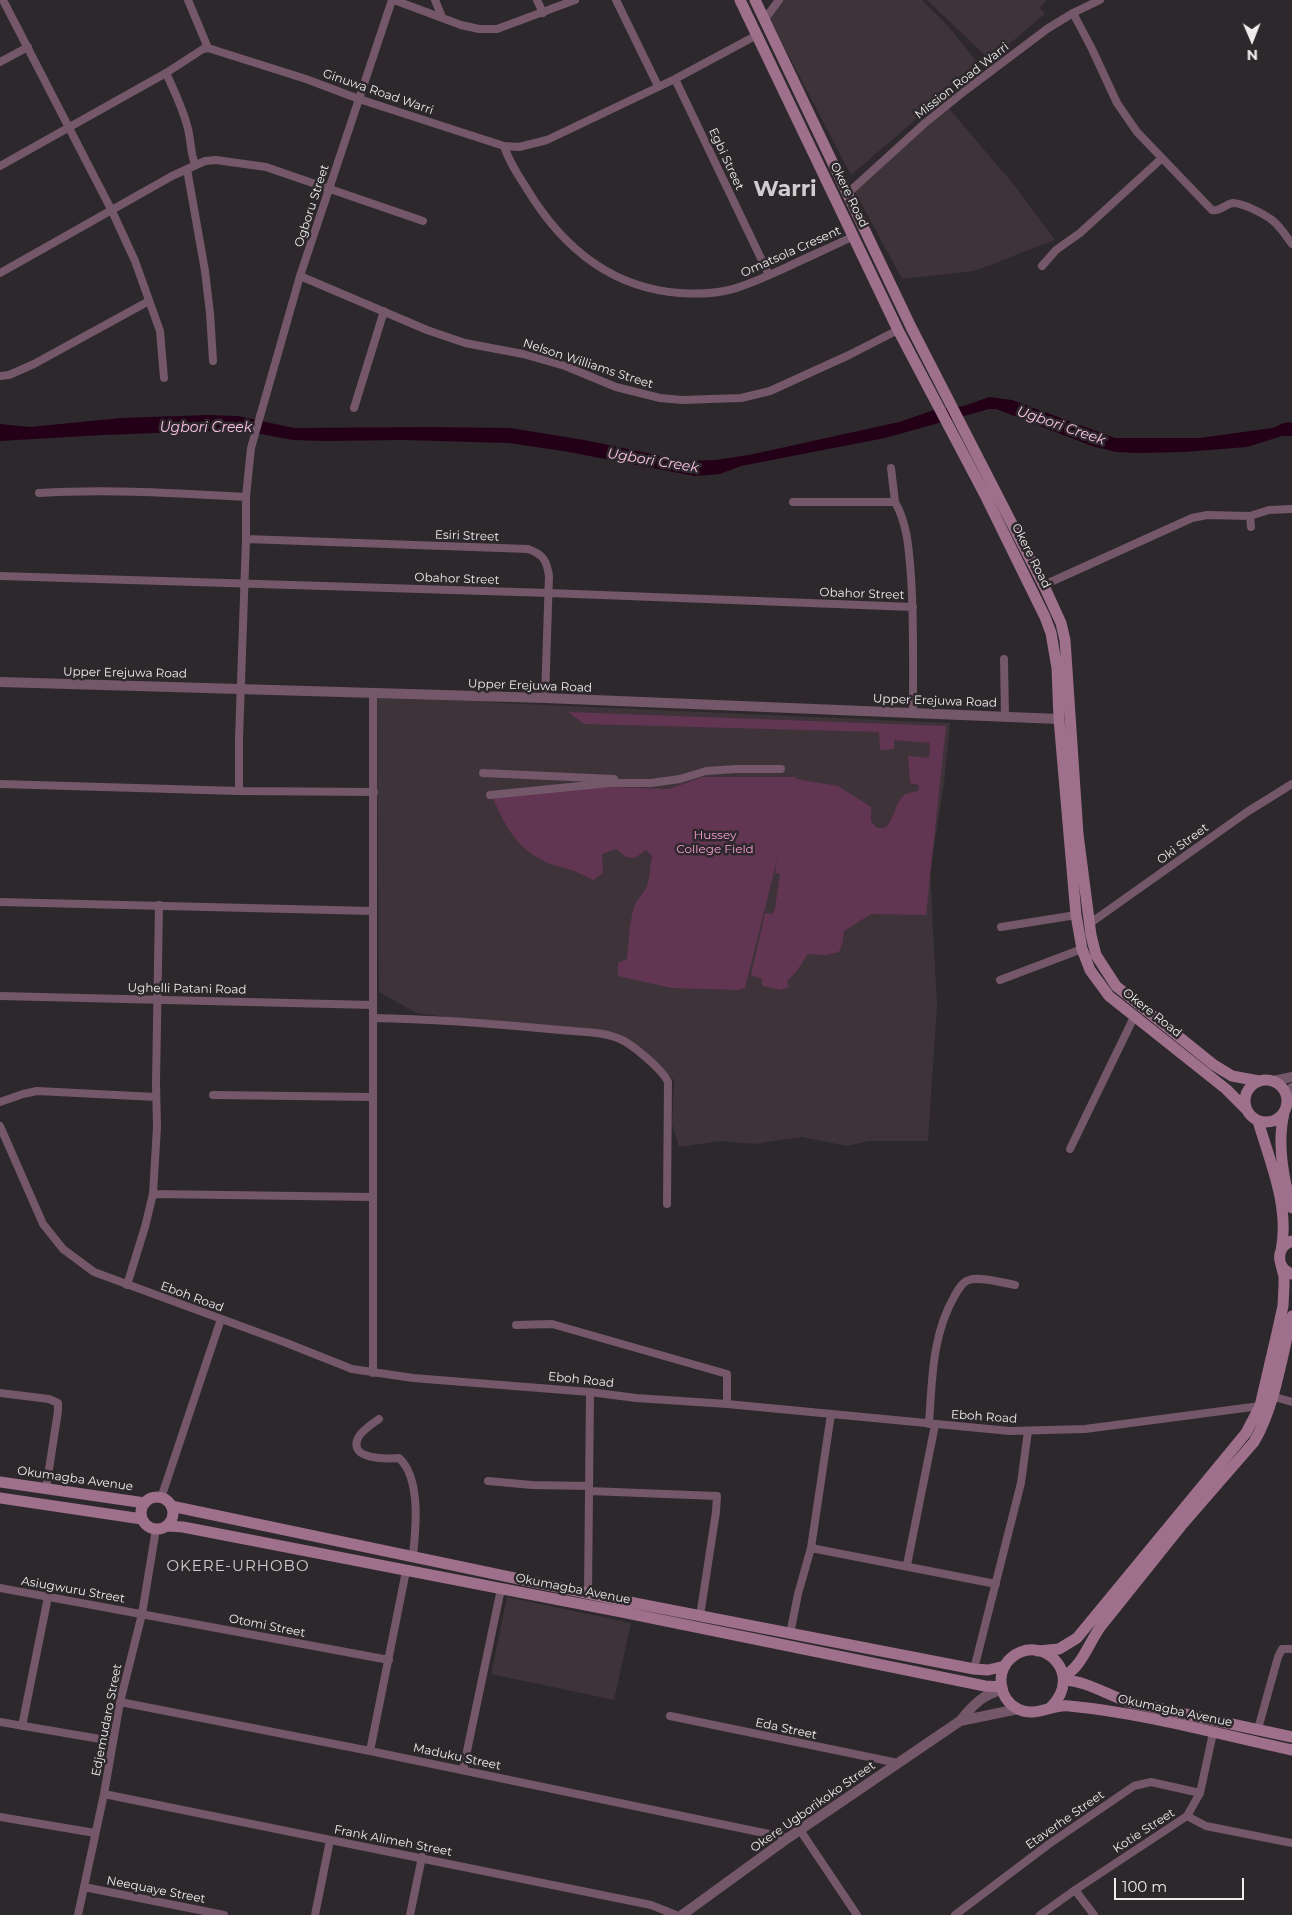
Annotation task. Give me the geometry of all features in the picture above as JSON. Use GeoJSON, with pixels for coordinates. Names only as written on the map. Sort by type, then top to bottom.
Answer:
{"type":"FeatureCollection","features":[{"type":"Feature","properties":{"kind":"main road","name":"Okere Road"},"geometry":{"type":"LineString","coordinates":[[740,0],[898,330],[937,407],[986,496],[1045,617],[1055,650],[1076,915],[1082,949],[1090,970],[1109,996],[1134,1018],[1226,1089],[1246,1108]]}},
{"type":"Feature","properties":{"kind":"main road","name":"Okere Road"},"geometry":{"type":"LineString","coordinates":[[755,0],[911,327],[1044,585],[1061,623],[1065,640],[1078,834],[1089,924],[1096,955],[1116,986],[1123,993],[1222,1072],[1232,1076],[1259,1081]]}},
{"type":"Feature","properties":{"kind":"main road"},"geometry":{"type":"LineString","coordinates":[[1284,1113],[1272,1121],[1258,1121],[1253,1118],[1246,1108],[1245,1095],[1248,1089],[1259,1081],[1273,1081],[1289,1091],[1286,1106],[1281,1124],[1281,1159],[1292,1208]]}},
{"type":"Feature","properties":{"kind":"main road"},"geometry":{"type":"LineString","coordinates":[[1038,1651],[1058,1662],[1064,1678],[1063,1691],[1058,1700],[1051,1707],[1034,1713],[1018,1709],[1011,1704],[1002,1689],[1001,1680],[1005,1666],[1019,1653],[1028,1650],[1059,1649],[1077,1638],[1246,1433],[1260,1406],[1283,1306],[1284,1276],[1279,1256],[1283,1240],[1282,1205],[1258,1121]]}},
{"type":"Feature","properties":{"kind":"main road"},"geometry":{"type":"LineString","coordinates":[[1280,1251],[1292,1241]]}},
{"type":"Feature","properties":{"kind":"main road"},"geometry":{"type":"LineString","coordinates":[[1281,1265],[1284,1270],[1292,1274]]}},
{"type":"Feature","properties":{"kind":"main road"},"geometry":{"type":"LineString","coordinates":[[1064,1678],[1076,1667],[1093,1637],[1181,1526],[1254,1442],[1264,1421],[1272,1396],[1292,1316]]}},
{"type":"Feature","properties":{"kind":"main road","name":"Okumagba Avenue"},"geometry":{"type":"LineString","coordinates":[[0,1482],[145,1503]]}},
{"type":"Feature","properties":{"kind":"main road"},"geometry":{"type":"LineString","coordinates":[[0,1498],[142,1519]]}},
{"type":"Feature","properties":{"kind":"main road"},"geometry":{"type":"LineString","coordinates":[[153,1498],[161,1498],[171,1506],[173,1516],[168,1526],[156,1529],[148,1526],[142,1519],[142,1510],[145,1503],[153,1498]]}},
{"type":"Feature","properties":{"kind":"main road","name":"Okumagba Avenue"},"geometry":{"type":"LineString","coordinates":[[171,1506],[413,1555],[588,1594],[790,1634],[974,1669],[988,1670],[1005,1666]]}},
{"type":"Feature","properties":{"kind":"main road","name":"Okumagba Avenue"},"geometry":{"type":"LineString","coordinates":[[168,1526],[183,1527],[501,1589],[1002,1689]]}},
{"type":"Feature","properties":{"kind":"main road","name":"Okumagba Avenue"},"geometry":{"type":"LineString","coordinates":[[1064,1678],[1129,1702],[1292,1737]]}},
{"type":"Feature","properties":{"kind":"main road","name":"Okumagba Avenue"},"geometry":{"type":"LineString","coordinates":[[1051,1707],[1065,1706],[1119,1712],[1292,1750]]}},
{"type":"Feature","properties":{"kind":"street"},"geometry":{"type":"LineString","coordinates":[[3,0],[112,211],[135,261],[160,331],[164,378]]}},
{"type":"Feature","properties":{"kind":"street"},"geometry":{"type":"LineString","coordinates":[[0,166],[166,73],[203,49],[208,48],[188,0]]}},
{"type":"Feature","properties":{"kind":"street"},"geometry":{"type":"LineString","coordinates":[[393,0],[442,16],[461,25],[479,29],[497,29],[543,14],[575,0]]}},
{"type":"Feature","properties":{"kind":"street","name":"Ogboru Street"},"geometry":{"type":"LineString","coordinates":[[239,790],[246,497],[249,461],[300,276],[393,0]]}},
{"type":"Feature","properties":{"kind":"street"},"geometry":{"type":"LineString","coordinates":[[435,0],[442,16]]}},
{"type":"Feature","properties":{"kind":"street"},"geometry":{"type":"LineString","coordinates":[[537,0],[543,14]]}},
{"type":"Feature","properties":{"kind":"street"},"geometry":{"type":"LineString","coordinates":[[616,0],[658,86]]}},
{"type":"Feature","properties":{"kind":"street"},"geometry":{"type":"LineString","coordinates":[[764,20],[779,0]]}},
{"type":"Feature","properties":{"kind":"street","name":"Mission Road Warri"},"geometry":{"type":"LineString","coordinates":[[848,193],[925,123],[966,90],[1047,29],[1073,13],[1100,0]]}},
{"type":"Feature","properties":{"kind":"street"},"geometry":{"type":"LineString","coordinates":[[1073,13],[1117,104],[1137,132],[1161,159],[1212,210],[1217,211],[1228,204],[1235,203],[1250,208],[1273,220],[1292,244]]}},
{"type":"Feature","properties":{"kind":"street","name":"Ginuwa Road Warri"},"geometry":{"type":"LineString","coordinates":[[208,48],[504,146],[518,147],[547,140],[676,79],[757,35]]}},
{"type":"Feature","properties":{"kind":"street"},"geometry":{"type":"LineString","coordinates":[[0,62],[28,47]]}},
{"type":"Feature","properties":{"kind":"street"},"geometry":{"type":"LineString","coordinates":[[166,73],[183,110],[188,128],[192,158],[195,164]]}},
{"type":"Feature","properties":{"kind":"street","name":"Egbi Street"},"geometry":{"type":"LineString","coordinates":[[676,79],[769,275]]}},
{"type":"Feature","properties":{"kind":"street","name":"Omatsola Cresent"},"geometry":{"type":"LineString","coordinates":[[504,146],[508,159],[540,211],[570,245],[606,272],[644,287],[664,292],[688,293],[710,293],[728,290],[753,283],[854,236]]}},
{"type":"Feature","properties":{"kind":"street"},"geometry":{"type":"LineString","coordinates":[[1042,266],[1056,250],[1080,233],[1161,159]]}},
{"type":"Feature","properties":{"kind":"street"},"geometry":{"type":"LineString","coordinates":[[0,273],[205,160],[266,167],[328,190],[423,221]]}},
{"type":"Feature","properties":{"kind":"street"},"geometry":{"type":"LineString","coordinates":[[187,169],[202,248],[210,313],[213,361]]}},
{"type":"Feature","properties":{"kind":"street","name":"Nelson Williams Street"},"geometry":{"type":"LineString","coordinates":[[300,276],[427,330],[465,342],[523,354],[565,366],[616,387],[660,398],[682,400],[741,398],[770,391],[898,330]]}},
{"type":"Feature","properties":{"kind":"street"},"geometry":{"type":"LineString","coordinates":[[0,376],[9,375],[34,364],[149,301]]}},
{"type":"Feature","properties":{"kind":"street"},"geometry":{"type":"LineString","coordinates":[[354,408],[384,311]]}},
{"type":"Feature","properties":{"kind":"street"},"geometry":{"type":"LineString","coordinates":[[891,468],[895,502],[901,512],[908,542],[913,607],[913,713]]}},
{"type":"Feature","properties":{"kind":"street"},"geometry":{"type":"LineString","coordinates":[[39,493],[87,490],[246,497]]}},
{"type":"Feature","properties":{"kind":"street"},"geometry":{"type":"LineString","coordinates":[[793,502],[895,502]]}},
{"type":"Feature","properties":{"kind":"street"},"geometry":{"type":"LineString","coordinates":[[1044,585],[1192,518],[1207,515],[1250,516],[1269,510],[1292,508]]}},
{"type":"Feature","properties":{"kind":"street"},"geometry":{"type":"LineString","coordinates":[[1250,516],[1251,527]]}},
{"type":"Feature","properties":{"kind":"street","name":"Esiri Street"},"geometry":{"type":"LineString","coordinates":[[246,539],[528,549],[538,553],[544,558],[549,576],[545,698]]}},
{"type":"Feature","properties":{"kind":"street","name":"Obahor Street"},"geometry":{"type":"LineString","coordinates":[[0,576],[549,592],[913,607]]}},
{"type":"Feature","properties":{"kind":"street"},"geometry":{"type":"LineString","coordinates":[[1004,659],[1006,717]]}},
{"type":"Feature","properties":{"kind":"street","name":"Upper Erejuwa Road"},"geometry":{"type":"LineString","coordinates":[[0,682],[545,698],[1059,719]]}},
{"type":"Feature","properties":{"kind":"street"},"geometry":{"type":"LineString","coordinates":[[373,693],[373,1373]]}},
{"type":"Feature","properties":{"kind":"street"},"geometry":{"type":"LineString","coordinates":[[490,795],[610,783],[651,783],[680,779],[706,771],[780,769]]}},
{"type":"Feature","properties":{"kind":"street"},"geometry":{"type":"LineString","coordinates":[[483,773],[666,781]]}},
{"type":"Feature","properties":{"kind":"street"},"geometry":{"type":"LineString","coordinates":[[0,784],[374,792]]}},
{"type":"Feature","properties":{"kind":"street","name":"Oki Street"},"geometry":{"type":"LineString","coordinates":[[1089,924],[1247,812],[1292,784]]}},
{"type":"Feature","properties":{"kind":"street"},"geometry":{"type":"LineString","coordinates":[[0,902],[372,912]]}},
{"type":"Feature","properties":{"kind":"street"},"geometry":{"type":"LineString","coordinates":[[127,1285],[154,1194],[157,1127],[156,999],[159,905]]}},
{"type":"Feature","properties":{"kind":"street"},"geometry":{"type":"LineString","coordinates":[[1001,927],[1076,915]]}},
{"type":"Feature","properties":{"kind":"street"},"geometry":{"type":"LineString","coordinates":[[1000,980],[1082,949]]}},
{"type":"Feature","properties":{"kind":"street","name":"Ughelli Patani Road"},"geometry":{"type":"LineString","coordinates":[[0,996],[373,1005]]}},
{"type":"Feature","properties":{"kind":"street"},"geometry":{"type":"LineString","coordinates":[[373,1018],[419,1019],[528,1027],[601,1034],[622,1039],[660,1070],[668,1082],[667,1204]]}},
{"type":"Feature","properties":{"kind":"street"},"geometry":{"type":"LineString","coordinates":[[1070,1149],[1134,1018]]}},
{"type":"Feature","properties":{"kind":"street"},"geometry":{"type":"LineString","coordinates":[[1273,1081],[1292,1077]]}},
{"type":"Feature","properties":{"kind":"street"},"geometry":{"type":"LineString","coordinates":[[0,1102],[37,1091],[156,1098]]}},
{"type":"Feature","properties":{"kind":"street"},"geometry":{"type":"LineString","coordinates":[[213,1095],[372,1097]]}},
{"type":"Feature","properties":{"kind":"street","name":"Eboh Road"},"geometry":{"type":"LineString","coordinates":[[1,1130],[43,1224],[63,1249],[94,1272],[352,1369],[412,1378],[590,1392],[636,1398],[727,1404],[932,1425],[1028,1432],[1085,1429],[1260,1406]]}},
{"type":"Feature","properties":{"kind":"street"},"geometry":{"type":"LineString","coordinates":[[154,1194],[372,1197]]}},
{"type":"Feature","properties":{"kind":"street"},"geometry":{"type":"LineString","coordinates":[[907,1565],[932,1425],[935,1348],[947,1310],[967,1280],[976,1278],[1015,1285]]}},
{"type":"Feature","properties":{"kind":"street"},"geometry":{"type":"LineString","coordinates":[[161,1498],[221,1320]]}},
{"type":"Feature","properties":{"kind":"street"},"geometry":{"type":"LineString","coordinates":[[516,1325],[552,1324],[727,1374],[727,1404]]}},
{"type":"Feature","properties":{"kind":"street"},"geometry":{"type":"LineString","coordinates":[[588,1594],[590,1392]]}},
{"type":"Feature","properties":{"kind":"street"},"geometry":{"type":"LineString","coordinates":[[0,1393],[49,1399],[58,1403],[46,1489]]}},
{"type":"Feature","properties":{"kind":"street"},"geometry":{"type":"LineString","coordinates":[[1272,1396],[1292,1402]]}},
{"type":"Feature","properties":{"kind":"street"},"geometry":{"type":"LineString","coordinates":[[790,1634],[798,1594],[811,1548],[831,1414]]}},
{"type":"Feature","properties":{"kind":"street"},"geometry":{"type":"LineString","coordinates":[[379,1419],[364,1430],[358,1438],[357,1446],[359,1452],[368,1457],[399,1458],[409,1470],[416,1504],[413,1555]]}},
{"type":"Feature","properties":{"kind":"street"},"geometry":{"type":"LineString","coordinates":[[974,1669],[1021,1483],[1028,1432]]}},
{"type":"Feature","properties":{"kind":"street"},"geometry":{"type":"LineString","coordinates":[[488,1481],[716,1496],[716,1512],[700,1616]]}},
{"type":"Feature","properties":{"kind":"street","name":"Edjemudaro Street"},"geometry":{"type":"LineString","coordinates":[[78,1915],[104,1794],[120,1702],[142,1614],[156,1529]]}},
{"type":"Feature","properties":{"kind":"street"},"geometry":{"type":"LineString","coordinates":[[811,1548],[907,1565],[996,1584]]}},
{"type":"Feature","properties":{"kind":"street"},"geometry":{"type":"LineString","coordinates":[[370,1751],[406,1571]]}},
{"type":"Feature","properties":{"kind":"street","name":"Asiugwuru Street"},"geometry":{"type":"LineString","coordinates":[[0,1588],[142,1614]]}},
{"type":"Feature","properties":{"kind":"street"},"geometry":{"type":"LineString","coordinates":[[463,1770],[501,1589]]}},
{"type":"Feature","properties":{"kind":"street"},"geometry":{"type":"LineString","coordinates":[[22,1726],[48,1597]]}},
{"type":"Feature","properties":{"kind":"street","name":"Otomi Street"},"geometry":{"type":"LineString","coordinates":[[142,1614],[389,1660]]}},
{"type":"Feature","properties":{"kind":"street"},"geometry":{"type":"LineString","coordinates":[[1258,1729],[1278,1657],[1282,1649],[1292,1649]]}},
{"type":"Feature","properties":{"kind":"street"},"geometry":{"type":"LineString","coordinates":[[960,1721],[970,1709],[990,1693],[1002,1689]]}},
{"type":"Feature","properties":{"kind":"street","name":"Maduku Street"},"geometry":{"type":"LineString","coordinates":[[120,1702],[370,1751],[788,1838]]}},
{"type":"Feature","properties":{"kind":"street"},"geometry":{"type":"LineString","coordinates":[[960,1721],[1018,1709]]}},
{"type":"Feature","properties":{"kind":"street","name":"Eda Street"},"geometry":{"type":"LineString","coordinates":[[670,1716],[898,1763]]}},
{"type":"Feature","properties":{"kind":"street","name":"Okere Ugborikoko Street"},"geometry":{"type":"LineString","coordinates":[[682,1915],[788,1838],[960,1721]]}},
{"type":"Feature","properties":{"kind":"street"},"geometry":{"type":"LineString","coordinates":[[0,1722],[112,1741]]}},
{"type":"Feature","properties":{"kind":"street","name":"Kotie Street"},"geometry":{"type":"LineString","coordinates":[[1040,1915],[1187,1816],[1200,1793],[1213,1733]]}},
{"type":"Feature","properties":{"kind":"street","name":"Etaverhe Street"},"geometry":{"type":"LineString","coordinates":[[955,1915],[1049,1844],[1134,1786],[1150,1782],[1200,1793]]}},
{"type":"Feature","properties":{"kind":"street","name":"Frank Alimeh Street"},"geometry":{"type":"LineString","coordinates":[[104,1794],[652,1905],[676,1915]]}},
{"type":"Feature","properties":{"kind":"street"},"geometry":{"type":"LineString","coordinates":[[1187,1816],[1206,1826],[1292,1843]]}},
{"type":"Feature","properties":{"kind":"street"},"geometry":{"type":"LineString","coordinates":[[0,1817],[95,1833]]}},
{"type":"Feature","properties":{"kind":"street"},"geometry":{"type":"LineString","coordinates":[[800,1830],[855,1914]]}},
{"type":"Feature","properties":{"kind":"street"},"geometry":{"type":"LineString","coordinates":[[315,1915],[330,1840]]}},
{"type":"Feature","properties":{"kind":"street"},"geometry":{"type":"LineString","coordinates":[[410,1915],[422,1857]]}},
{"type":"Feature","properties":{"kind":"street","name":"Neequaye Street"},"geometry":{"type":"LineString","coordinates":[[84,1887],[224,1915]]}},
{"type":"Feature","properties":{"kind":"street"},"geometry":{"type":"LineString","coordinates":[[1075,1890],[1094,1915]]}},
{"type":"Feature","properties":{"kind":"street"},"geometry":{"type":"LineString","coordinates":[[175,1915],[178,1906]]}},
{"type":"Feature","properties":{"kind":"shaded area"},"geometry":{"type":"Polygon","coordinates":[[[783,0],[922,0],[948,26],[977,62],[914,121],[851,175],[769,18],[783,0]]]}},
{"type":"Feature","properties":{"kind":"shaded area"},"geometry":{"type":"Polygon","coordinates":[[[927,0],[1047,0],[1040,8],[1045,14],[990,60],[927,0]]]}},
{"type":"Feature","properties":{"kind":"shaded area"},"geometry":{"type":"Polygon","coordinates":[[[947,106],[1015,186],[1055,240],[974,271],[902,279],[854,190],[947,106]]]}},
{"type":"Feature","properties":{"kind":"shaded area"},"geometry":{"type":"Polygon","coordinates":[[[377,695],[466,698],[502,703],[950,723],[944,784],[930,871],[937,1005],[928,1141],[870,1141],[847,1146],[802,1137],[754,1144],[720,1141],[679,1147],[672,1124],[674,1080],[658,1065],[613,1038],[416,1013],[379,992],[377,695]]]}},
{"type":"Feature","properties":{"kind":"shaded area"},"geometry":{"type":"Polygon","coordinates":[[[507,1597],[631,1623],[614,1700],[491,1674],[507,1597]]]}},
{"type":"Feature","properties":{"kind":"green space","name":"Hussey College Field"},"geometry":{"type":"Polygon","coordinates":[[[568,712],[946,726],[926,915],[871,914],[844,931],[839,952],[826,955],[808,954],[796,972],[787,981],[789,987],[781,990],[762,986],[762,979],[751,975],[765,913],[772,914],[775,909],[780,874],[775,873],[778,856],[745,988],[738,990],[672,988],[618,976],[618,963],[627,959],[632,913],[635,904],[648,883],[652,856],[646,850],[635,858],[626,857],[616,849],[602,854],[603,873],[593,880],[572,870],[553,865],[541,860],[522,846],[508,828],[492,796],[608,787],[669,789],[703,777],[797,777],[796,779],[838,786],[871,807],[871,821],[877,828],[885,828],[902,797],[907,793],[918,791],[919,785],[910,783],[908,756],[929,758],[930,743],[894,740],[894,749],[880,750],[879,732],[584,724],[568,712]]]}},
{"type":"Feature","properties":{"kind":"water","name":"Ugbori Creek"},"geometry":{"type":"Polygon","coordinates":[[[989,397],[1012,400],[1115,438],[1200,438],[1272,428],[1284,423],[1292,423],[1292,436],[1282,436],[1247,447],[1184,452],[1116,452],[1092,446],[996,409],[989,409],[885,438],[741,466],[720,474],[695,476],[563,451],[509,443],[404,440],[293,440],[239,430],[0,441],[0,424],[30,427],[121,418],[208,415],[238,416],[294,428],[510,428],[584,440],[685,461],[715,460],[749,455],[899,422],[934,410],[964,406],[989,397]]]}},
{"type":"Feature","properties":{"kind":"district","name":"Warri"},"geometry":{"type":"Point","coordinates":[785,190]}},
{"type":"Feature","properties":{"kind":"district","name":"OKERE-URHOBO"},"geometry":{"type":"Point","coordinates":[238,1567]}}]}
